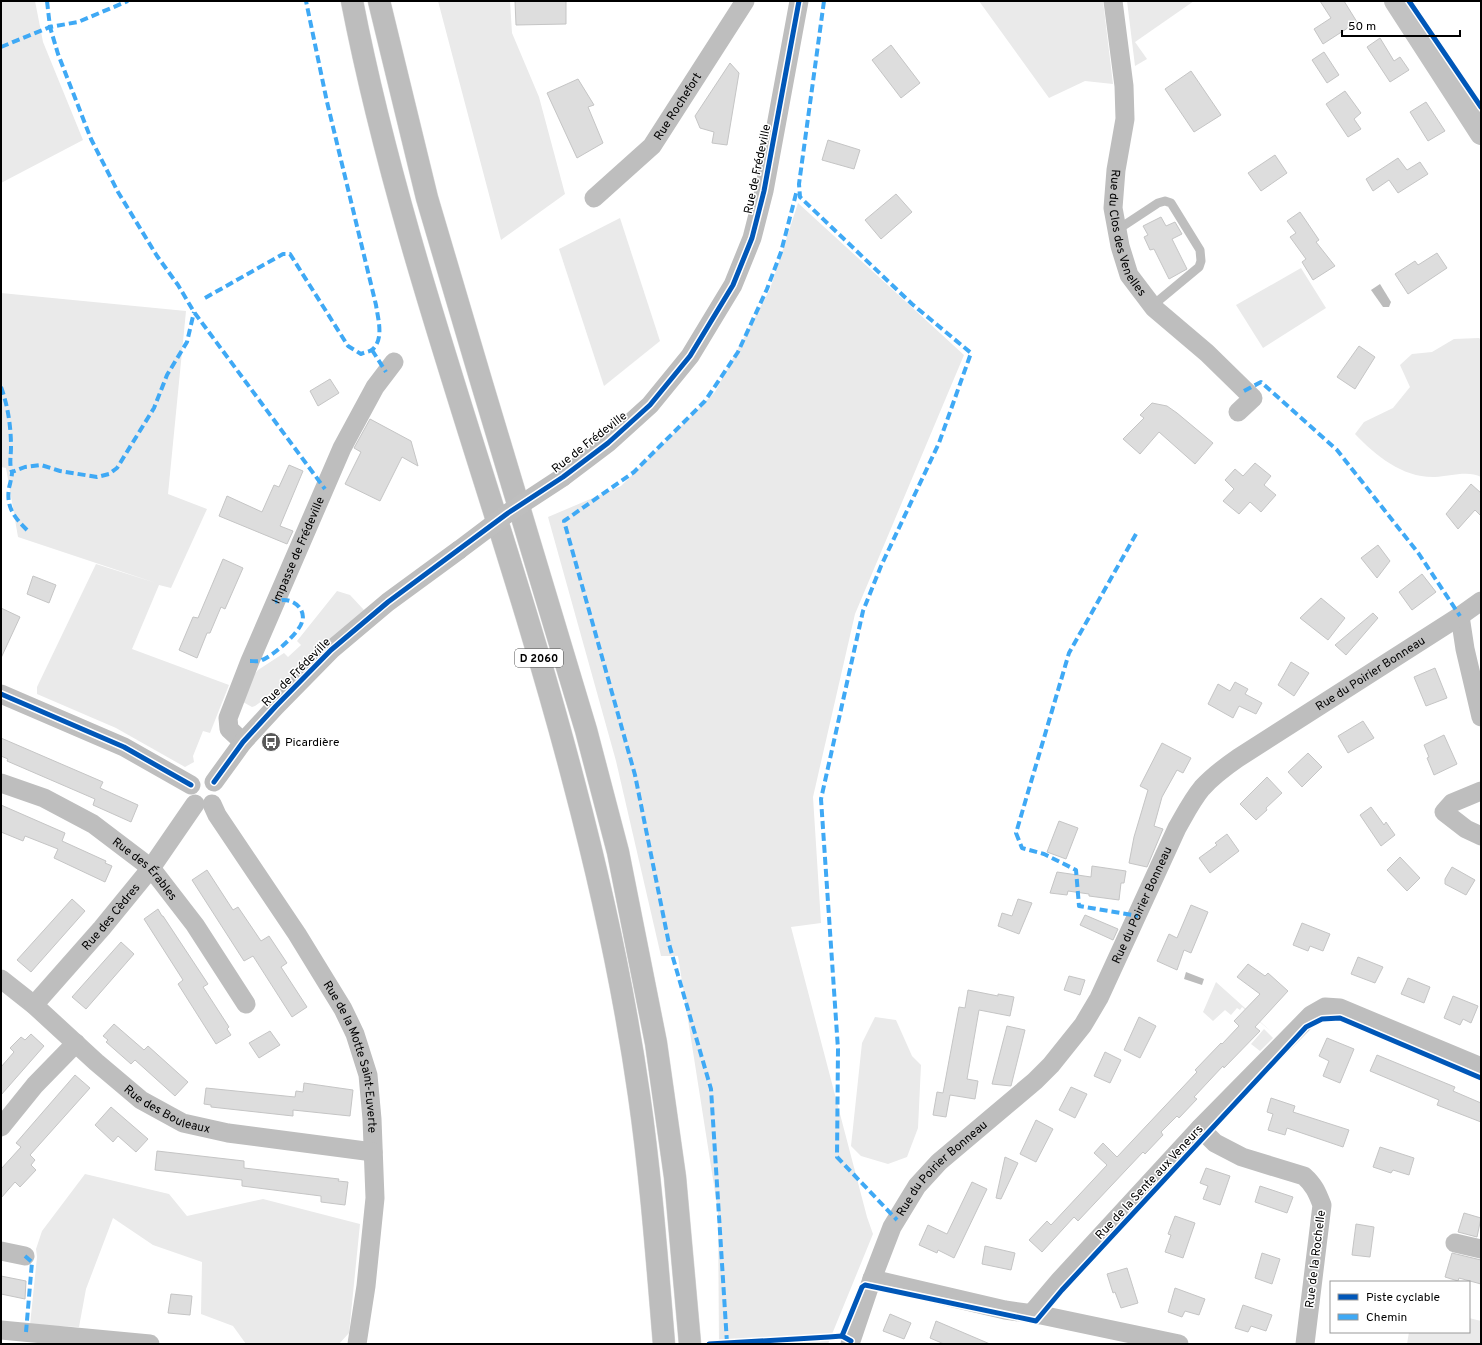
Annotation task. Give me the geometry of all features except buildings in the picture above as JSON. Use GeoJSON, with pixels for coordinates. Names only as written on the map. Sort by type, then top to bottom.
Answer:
{"type":"FeatureCollection","features":[{"type":"Feature","properties":{"kind":"highway","name":"D 2060"},"geometry":{"type":"LineString","coordinates":[[352,1],[378,114],[404,215],[467,427],[533,638],[574,782],[596,871],[618,976],[639,1092],[652,1195],[664,1336]]}},
{"type":"Feature","properties":{"kind":"highway","name":"D 2060"},"geometry":{"type":"LineString","coordinates":[[379,1],[427,198],[586,730],[618,852],[656,1043],[675,1177],[690,1336]]}},
{"type":"Feature","properties":{"kind":"street","name":"Rue Rochefort"},"geometry":{"type":"LineString","coordinates":[[594,198],[652,146],[744,1]]}},
{"type":"Feature","properties":{"kind":"street","name":"Rue de Frédeville"},"geometry":{"type":"LineString","coordinates":[[214,782],[243,742],[331,650],[388,602],[508,513],[563,477],[608,443],[650,405],[690,356],[733,285],[752,238],[764,191],[799,1]]}},
{"type":"Feature","properties":{"kind":"street","name":"Rue du Clos des Venelles"},"geometry":{"type":"LineString","coordinates":[[1113,1],[1124,86],[1125,119],[1116,170],[1113,208],[1120,246],[1129,275],[1152,306],[1207,353],[1253,398],[1238,412]]}},
{"type":"Feature","properties":{"kind":"street"},"geometry":{"type":"LineString","coordinates":[[1394,1],[1481,134]]}},
{"type":"Feature","properties":{"kind":"street","name":"Impasse de Frédeville"},"geometry":{"type":"LineString","coordinates":[[243,742],[229,729],[227,724],[247,668],[342,448],[375,386],[394,362]]}},
{"type":"Feature","properties":{"kind":"street","name":"Rue du Poirier Bonneau"},"geometry":{"type":"LineString","coordinates":[[850,1344],[872,1279],[892,1227],[918,1186],[939,1162],[1051,1065],[1083,1025],[1099,998],[1177,828],[1202,788],[1213,777],[1238,758],[1460,616],[1481,601]]}},
{"type":"Feature","properties":{"kind":"street"},"geometry":{"type":"LineString","coordinates":[[1460,616],[1465,649],[1481,717]]}},
{"type":"Feature","properties":{"kind":"street"},"geometry":{"type":"LineString","coordinates":[[1,694],[124,747],[191,785]]}},
{"type":"Feature","properties":{"kind":"street"},"geometry":{"type":"LineString","coordinates":[[197,779],[210,779],[214,782],[218,791],[215,800],[204,804],[189,795],[191,785],[197,779]]}},
{"type":"Feature","properties":{"kind":"street","name":"Rue des Érables"},"geometry":{"type":"LineString","coordinates":[[1,783],[44,798],[93,824],[151,868],[195,925],[246,1004]]}},
{"type":"Feature","properties":{"kind":"street"},"geometry":{"type":"LineString","coordinates":[[1481,791],[1452,803],[1444,812],[1466,828],[1481,836]]}},
{"type":"Feature","properties":{"kind":"street","name":"Rue des Cèdres"},"geometry":{"type":"LineString","coordinates":[[34,1005],[102,928],[204,804]]}},
{"type":"Feature","properties":{"kind":"street","name":"Rue de la Motte Saint-Euverte"},"geometry":{"type":"LineString","coordinates":[[204,804],[217,815],[297,934],[343,1009],[355,1034],[368,1075],[372,1119],[375,1198],[366,1286],[357,1344]]}},
{"type":"Feature","properties":{"kind":"street","name":"Rue des Bouleaux"},"geometry":{"type":"LineString","coordinates":[[1,979],[34,1005],[76,1044],[141,1100],[183,1122],[228,1133],[373,1152]]}},
{"type":"Feature","properties":{"kind":"street","name":"Rue de la Sente aux Veneurs"},"geometry":{"type":"LineString","coordinates":[[1032,1313],[1060,1280],[1200,1128],[1311,1015],[1325,1008],[1340,1008],[1481,1067]]}},
{"type":"Feature","properties":{"kind":"street"},"geometry":{"type":"LineString","coordinates":[[1,1127],[35,1085],[76,1044]]}},
{"type":"Feature","properties":{"kind":"street","name":"Rue de la Rochelle"},"geometry":{"type":"LineString","coordinates":[[1200,1128],[1215,1143],[1242,1157],[1304,1176],[1312,1183],[1318,1193],[1322,1204],[1305,1344]]}},
{"type":"Feature","properties":{"kind":"street"},"geometry":{"type":"LineString","coordinates":[[1454,1242],[1481,1249]]}},
{"type":"Feature","properties":{"kind":"street"},"geometry":{"type":"LineString","coordinates":[[1,1251],[25,1256]]}},
{"type":"Feature","properties":{"kind":"street"},"geometry":{"type":"LineString","coordinates":[[872,1279],[1005,1310],[1032,1313],[1179,1344]]}},
{"type":"Feature","properties":{"kind":"street"},"geometry":{"type":"LineString","coordinates":[[1,1330],[150,1344]]}},
{"type":"Feature","properties":{"kind":"lane"},"geometry":{"type":"LineString","coordinates":[[1117,230],[1158,203],[1165,201],[1170,203],[1200,250],[1201,261],[1199,267],[1152,306]]}},
{"type":"Feature","properties":{"kind":"shaded area"},"geometry":{"type":"Polygon","coordinates":[[[1,1],[35,1],[43,42],[83,140],[1,183],[1,1]]]}},
{"type":"Feature","properties":{"kind":"shaded area"},"geometry":{"type":"Polygon","coordinates":[[[438,1],[510,1],[512,33],[539,97],[565,194],[501,240],[438,1]]]}},
{"type":"Feature","properties":{"kind":"shaded area"},"geometry":{"type":"Polygon","coordinates":[[[979,1],[1103,1],[1113,84],[1085,81],[1049,98],[979,1]]]}},
{"type":"Feature","properties":{"kind":"shaded area"},"geometry":{"type":"Polygon","coordinates":[[[1127,1],[1194,1],[1135,42],[1147,59],[1135,66],[1127,1]]]}},
{"type":"Feature","properties":{"kind":"shaded area"},"geometry":{"type":"Polygon","coordinates":[[[798,203],[964,355],[855,614],[813,797],[821,923],[791,927],[867,1217],[873,1234],[828,1344],[719,1344],[718,1211],[678,956],[661,956],[616,761],[548,517],[621,486],[715,392],[770,289],[798,203]]]}},
{"type":"Feature","properties":{"kind":"shaded area"},"geometry":{"type":"Polygon","coordinates":[[[620,218],[660,341],[604,386],[559,249],[620,218]]]}},
{"type":"Feature","properties":{"kind":"shaded area"},"geometry":{"type":"Polygon","coordinates":[[[1301,268],[1326,308],[1263,348],[1236,305],[1301,268]]]}},
{"type":"Feature","properties":{"kind":"shaded area"},"geometry":{"type":"Polygon","coordinates":[[[1380,284],[1391,302],[1389,307],[1383,307],[1371,290],[1380,284]]]}},
{"type":"Feature","properties":{"kind":"shaded area"},"geometry":{"type":"Polygon","coordinates":[[[1,293],[186,311],[168,494],[207,509],[171,588],[159,585],[132,649],[229,685],[210,733],[203,731],[193,756],[194,762],[185,767],[116,728],[37,694],[37,687],[96,564],[156,583],[18,537],[6,468],[1,467],[1,293]]]}},
{"type":"Feature","properties":{"kind":"shaded area"},"geometry":{"type":"Polygon","coordinates":[[[1479,338],[1481,340],[1481,477],[1471,474],[1435,477],[1412,474],[1401,470],[1381,458],[1355,434],[1364,422],[1393,408],[1410,387],[1400,365],[1412,354],[1432,352],[1454,339],[1479,338]]]}},
{"type":"Feature","properties":{"kind":"shaded area"},"geometry":{"type":"Polygon","coordinates":[[[337,591],[350,595],[364,610],[287,683],[255,706],[252,707],[243,702],[249,681],[258,670],[284,653],[288,657],[301,645],[297,641],[337,591]]]}},
{"type":"Feature","properties":{"kind":"shaded area"},"geometry":{"type":"Polygon","coordinates":[[[1186,972],[1204,979],[1202,985],[1184,979],[1186,972]]]}},
{"type":"Feature","properties":{"kind":"shaded area"},"geometry":{"type":"Polygon","coordinates":[[[1216,982],[1274,1034],[1242,1007],[1240,1010],[1237,1008],[1231,1015],[1225,1010],[1213,1021],[1203,1012],[1216,982]]]}},
{"type":"Feature","properties":{"kind":"shaded area"},"geometry":{"type":"Polygon","coordinates":[[[875,1017],[896,1020],[912,1056],[921,1065],[918,1128],[907,1157],[888,1164],[861,1156],[851,1146],[862,1043],[875,1017]]]}},
{"type":"Feature","properties":{"kind":"shaded area"},"geometry":{"type":"Polygon","coordinates":[[[1264,1029],[1273,1038],[1260,1051],[1251,1044],[1264,1029]]]}},
{"type":"Feature","properties":{"kind":"shaded area"},"geometry":{"type":"Polygon","coordinates":[[[85,1174],[169,1194],[187,1216],[263,1199],[360,1224],[349,1333],[339,1344],[246,1344],[233,1326],[201,1314],[202,1262],[153,1245],[113,1218],[86,1289],[79,1327],[30,1325],[37,1257],[36,1249],[42,1231],[85,1174]]]}},
{"type":"Feature","properties":{"kind":"shaded area"},"geometry":{"type":"Polygon","coordinates":[[[1470,1318],[1481,1321],[1481,1344],[1407,1344],[1409,1333],[1470,1333],[1470,1318]]]}},
{"type":"Feature","properties":{"kind":"marked path"},"geometry":{"type":"LineString","coordinates":[[47,1],[50,27],[58,54],[91,139],[118,192],[157,256],[178,285],[194,312],[325,489]]}},
{"type":"Feature","properties":{"kind":"marked path"},"geometry":{"type":"LineString","coordinates":[[1,47],[50,27],[78,22],[128,1]]}},
{"type":"Feature","properties":{"kind":"marked path"},"geometry":{"type":"LineString","coordinates":[[205,298],[283,254],[290,254],[348,346],[361,354],[370,351],[376,345],[379,334],[379,322],[376,305],[327,102],[306,1]]}},
{"type":"Feature","properties":{"kind":"marked path"},"geometry":{"type":"LineString","coordinates":[[824,1],[799,184],[800,197],[912,304],[971,353],[939,443],[881,566],[863,611],[821,799],[838,1049],[837,1157],[897,1220]]}},
{"type":"Feature","properties":{"kind":"marked path"},"geometry":{"type":"LineString","coordinates":[[727,1343],[711,1089],[669,944],[635,775],[564,521],[634,472],[705,401],[738,352],[767,289],[781,252],[797,190]]}},
{"type":"Feature","properties":{"kind":"marked path"},"geometry":{"type":"LineString","coordinates":[[27,530],[18,521],[10,506],[8,495],[12,472],[25,467],[41,465],[60,471],[97,477],[109,474],[117,468],[154,408],[167,375],[187,342],[194,312]]}},
{"type":"Feature","properties":{"kind":"marked path"},"geometry":{"type":"LineString","coordinates":[[372,350],[386,372]]}},
{"type":"Feature","properties":{"kind":"marked path"},"geometry":{"type":"LineString","coordinates":[[1244,391],[1261,382],[1337,450],[1419,554],[1460,616]]}},
{"type":"Feature","properties":{"kind":"marked path"},"geometry":{"type":"LineString","coordinates":[[1,387],[6,402],[10,424],[10,463],[12,472]]}},
{"type":"Feature","properties":{"kind":"marked path"},"geometry":{"type":"LineString","coordinates":[[1136,534],[1069,653],[1016,833],[1022,848],[1044,854],[1076,870],[1079,906],[1138,916]]}},
{"type":"Feature","properties":{"kind":"marked path"},"geometry":{"type":"LineString","coordinates":[[250,661],[261,661],[267,658],[285,644],[300,627],[303,614],[299,607],[288,600],[275,602]]}},
{"type":"Feature","properties":{"kind":"marked path"},"geometry":{"type":"LineString","coordinates":[[25,1256],[32,1262],[26,1332]]}},
{"type":"Feature","properties":{"kind":"cycle path"},"geometry":{"type":"LineString","coordinates":[[214,782],[243,742],[331,650],[388,602],[508,513],[563,477],[608,443],[650,405],[690,356],[733,285],[752,238],[764,191],[799,1]]}},
{"type":"Feature","properties":{"kind":"cycle path"},"geometry":{"type":"LineString","coordinates":[[1409,1],[1481,107]]}},
{"type":"Feature","properties":{"kind":"cycle path"},"geometry":{"type":"LineString","coordinates":[[1,694],[124,747],[191,785]]}},
{"type":"Feature","properties":{"kind":"cycle path"},"geometry":{"type":"LineString","coordinates":[[842,1336],[862,1287],[865,1285],[1036,1321],[1062,1290],[1306,1027],[1322,1019],[1340,1018],[1481,1078]]}},
{"type":"Feature","properties":{"kind":"cycle path"},"geometry":{"type":"LineString","coordinates":[[709,1344],[842,1336],[851,1341]]}},
{"type":"Feature","properties":{"kind":"place","name":"Picardière"},"geometry":{"type":"Point","coordinates":[271,742]}}]}
